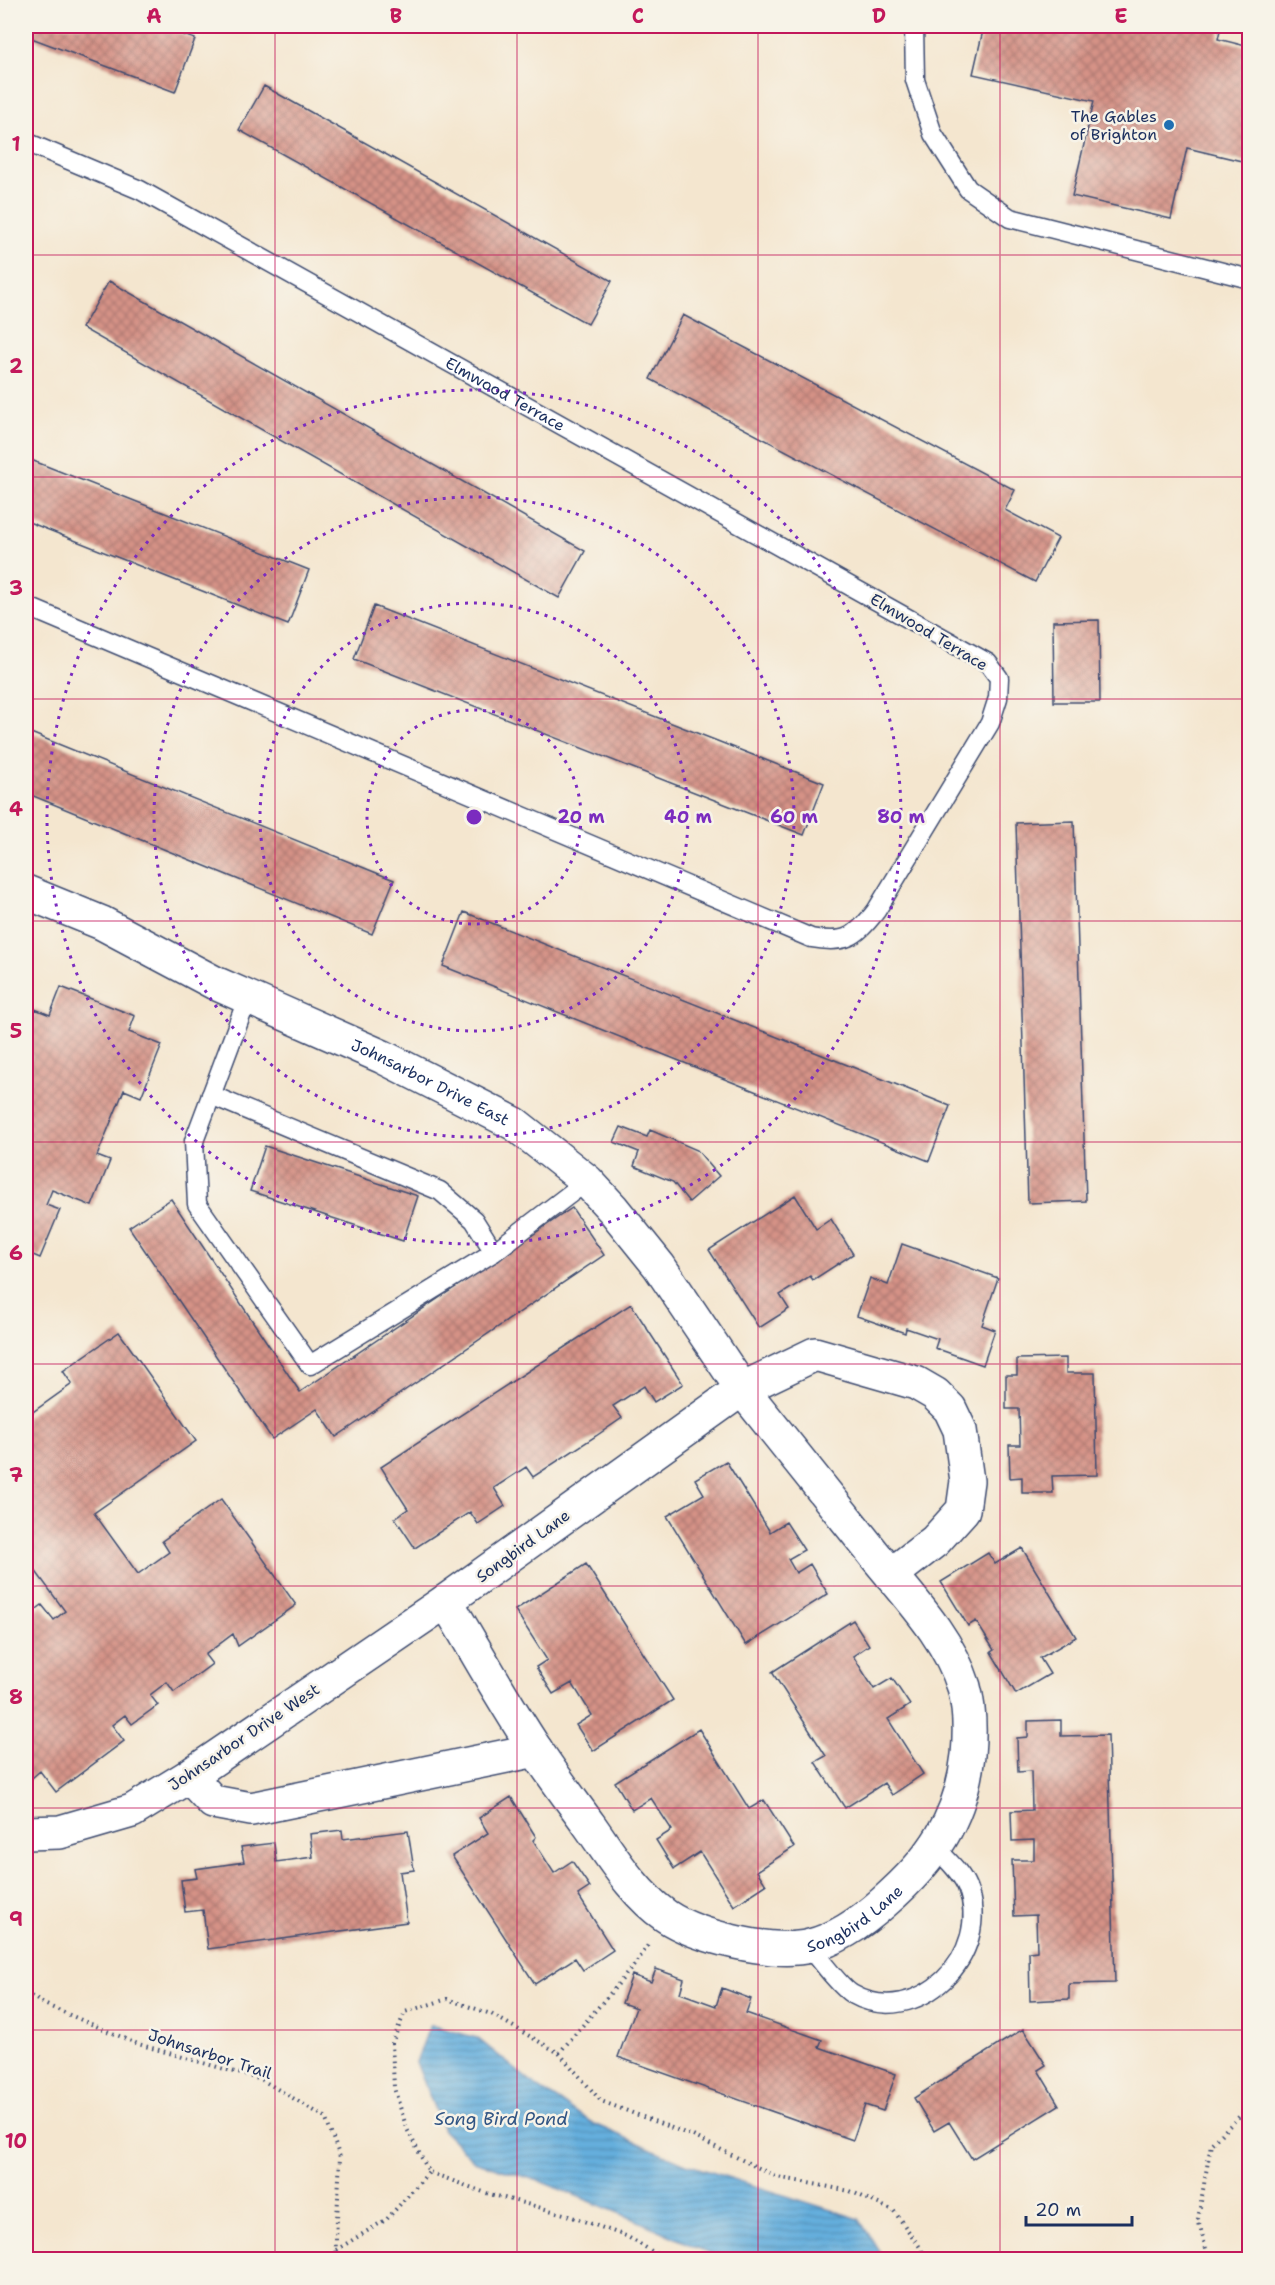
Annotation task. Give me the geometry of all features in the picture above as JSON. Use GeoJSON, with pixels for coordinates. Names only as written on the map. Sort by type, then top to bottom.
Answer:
{"type":"FeatureCollection","features":[{"type":"Feature","properties":{"kind":"street","name":"Johnsarbor Drive East"},"geometry":{"type":"LineString","coordinates":[[26,892],[102,923],[215,982],[383,1057],[515,1124],[587,1181],[613,1209],[659,1266],[742,1389]]}},
{"type":"Feature","properties":{"kind":"street","name":"Songbird Lane"},"geometry":{"type":"LineString","coordinates":[[742,1389],[891,1575],[939,1634],[964,1689],[970,1737],[962,1792],[950,1823],[936,1848],[903,1885],[866,1918],[837,1935],[809,1946],[774,1948],[717,1938],[667,1917],[644,1897],[618,1865],[536,1750],[446,1601],[742,1389],[816,1354],[916,1383],[935,1394],[950,1409],[960,1430],[967,1481],[963,1510],[935,1541],[891,1575]]}},
{"type":"Feature","properties":{"kind":"street","name":"Johnsarbor Drive West"},"geometry":{"type":"LineString","coordinates":[[26,1833],[60,1832],[132,1811],[189,1776],[446,1601]]}},
{"type":"Feature","properties":{"kind":"street"},"geometry":{"type":"LineString","coordinates":[[189,1776],[213,1802],[251,1809],[536,1750]]}},
{"type":"Feature","properties":{"kind":"lane"},"geometry":{"type":"LineString","coordinates":[[914,26],[915,80],[933,134],[968,189],[1010,218],[1250,279]]}},
{"type":"Feature","properties":{"kind":"lane","name":"Elmwood Terrace"},"geometry":{"type":"LineString","coordinates":[[26,142],[140,190],[988,663],[999,678],[998,698],[990,723],[876,911],[862,929],[848,938],[830,941],[800,933],[26,606]]}},
{"type":"Feature","properties":{"kind":"lane"},"geometry":{"type":"LineString","coordinates":[[248,998],[194,1141],[197,1204],[310,1365],[494,1252],[587,1181]]}},
{"type":"Feature","properties":{"kind":"lane"},"geometry":{"type":"LineString","coordinates":[[211,1095],[440,1191],[474,1220],[494,1252]]}},
{"type":"Feature","properties":{"kind":"lane"},"geometry":{"type":"LineString","coordinates":[[809,1946],[850,1993],[871,2001],[892,2004],[910,2002],[934,1988],[957,1968],[970,1943],[973,1913],[967,1887],[952,1864],[936,1848]]}},
{"type":"Feature","properties":{"kind":"path"},"geometry":{"type":"LineString","coordinates":[[559,2053],[637,1962],[667,1917]]}},
{"type":"Feature","properties":{"kind":"path","name":"Johnsarbor Trail"},"geometry":{"type":"LineString","coordinates":[[26,1993],[44,2004],[138,2044],[262,2079],[325,2117],[340,2157],[335,2259]]}},
{"type":"Feature","properties":{"kind":"path"},"geometry":{"type":"LineString","coordinates":[[667,2259],[626,2236],[564,2214],[486,2193],[429,2172],[407,2129],[394,2088],[392,2043],[405,2013],[447,1999],[491,2014],[559,2053],[601,2101],[693,2136],[777,2177],[850,2191],[894,2211],[922,2250],[923,2259]]}},
{"type":"Feature","properties":{"kind":"path"},"geometry":{"type":"LineString","coordinates":[[1209,2259],[1198,2219],[1211,2144],[1250,2106]]}},
{"type":"Feature","properties":{"kind":"path"},"geometry":{"type":"LineString","coordinates":[[335,2250],[387,2219],[429,2172]]}},
{"type":"Feature","properties":{"kind":"water","name":"Song Bird Pond"},"geometry":{"type":"Polygon","coordinates":[[[430,2025],[477,2038],[537,2087],[594,2124],[686,2164],[859,2219],[884,2259],[722,2259],[634,2219],[542,2182],[474,2161],[443,2130],[416,2062],[430,2025]]]}},
{"type":"Feature","properties":{"kind":"building"},"geometry":{"type":"Polygon","coordinates":[[[26,26],[159,26],[195,39],[175,92],[26,36],[26,26]]]}},
{"type":"Feature","properties":{"kind":"building","name":"The Gables of Brighton"},"geometry":{"type":"Polygon","coordinates":[[[984,26],[1221,26],[1218,39],[1250,47],[1250,163],[1187,148],[1171,219],[1072,196],[1094,101],[973,74],[984,26]]]}},
{"type":"Feature","properties":{"kind":"building"},"geometry":{"type":"Polygon","coordinates":[[[264,86],[612,281],[588,324],[239,130],[264,86]]]}},
{"type":"Feature","properties":{"kind":"building"},"geometry":{"type":"Polygon","coordinates":[[[109,281],[585,551],[559,598],[82,328],[109,281]]]}},
{"type":"Feature","properties":{"kind":"building"},"geometry":{"type":"Polygon","coordinates":[[[683,315],[1015,490],[1005,510],[1058,538],[1035,582],[650,379],[683,315]]]}},
{"type":"Feature","properties":{"kind":"building"},"geometry":{"type":"Polygon","coordinates":[[[26,458],[309,570],[288,625],[26,521],[26,458]]]}},
{"type":"Feature","properties":{"kind":"building"},"geometry":{"type":"Polygon","coordinates":[[[374,606],[824,783],[804,835],[354,659],[374,606]]]}},
{"type":"Feature","properties":{"kind":"building"},"geometry":{"type":"Polygon","coordinates":[[[1099,620],[1100,702],[1054,702],[1053,621],[1099,620]]]}},
{"type":"Feature","properties":{"kind":"building"},"geometry":{"type":"Polygon","coordinates":[[[26,731],[394,880],[372,934],[26,793],[26,731]]]}},
{"type":"Feature","properties":{"kind":"building"},"geometry":{"type":"Polygon","coordinates":[[[1074,821],[1086,1201],[1028,1203],[1016,823],[1074,821]]]}},
{"type":"Feature","properties":{"kind":"building"},"geometry":{"type":"Polygon","coordinates":[[[464,912],[950,1106],[929,1161],[443,966],[464,912]]]}},
{"type":"Feature","properties":{"kind":"building"},"geometry":{"type":"Polygon","coordinates":[[[61,987],[135,1016],[129,1032],[162,1045],[141,1097],[124,1090],[97,1156],[110,1161],[92,1206],[52,1190],[46,1205],[60,1210],[40,1258],[26,1252],[26,1071],[32,1055],[26,1052],[26,1033],[35,1009],[50,1015],[61,987]]]}},
{"type":"Feature","properties":{"kind":"building"},"geometry":{"type":"Polygon","coordinates":[[[621,1127],[647,1137],[650,1130],[697,1150],[719,1176],[689,1202],[673,1182],[634,1166],[639,1152],[614,1142],[621,1127]]]}},
{"type":"Feature","properties":{"kind":"building"},"geometry":{"type":"Polygon","coordinates":[[[265,1146],[418,1196],[403,1241],[250,1191],[265,1146]]]}},
{"type":"Feature","properties":{"kind":"building"},"geometry":{"type":"Polygon","coordinates":[[[795,1195],[816,1229],[831,1219],[853,1254],[813,1280],[810,1276],[780,1295],[789,1309],[759,1328],[709,1250],[795,1195]]]}},
{"type":"Feature","properties":{"kind":"building"},"geometry":{"type":"Polygon","coordinates":[[[171,1199],[300,1392],[572,1208],[604,1255],[336,1437],[317,1409],[272,1439],[129,1227],[171,1199]]]}},
{"type":"Feature","properties":{"kind":"building"},"geometry":{"type":"Polygon","coordinates":[[[902,1244],[998,1278],[982,1325],[995,1330],[983,1365],[935,1348],[938,1339],[906,1328],[905,1333],[857,1316],[870,1278],[888,1285],[902,1244]]]}},
{"type":"Feature","properties":{"kind":"building"},"geometry":{"type":"Polygon","coordinates":[[[631,1304],[683,1384],[654,1402],[644,1386],[613,1406],[622,1418],[596,1436],[533,1477],[526,1467],[494,1488],[505,1506],[478,1524],[470,1512],[415,1548],[395,1518],[408,1509],[381,1467],[631,1304]]]}},
{"type":"Feature","properties":{"kind":"building"},"geometry":{"type":"Polygon","coordinates":[[[119,1332],[196,1441],[94,1513],[138,1574],[169,1552],[162,1541],[221,1499],[296,1605],[238,1646],[233,1634],[205,1655],[212,1664],[174,1692],[167,1682],[150,1695],[158,1705],[132,1724],[125,1715],[112,1725],[124,1741],[56,1792],[40,1771],[26,1783],[26,1617],[42,1605],[54,1620],[65,1611],[26,1558],[26,1417],[72,1384],[63,1371],[119,1332]]]}},
{"type":"Feature","properties":{"kind":"building"},"geometry":{"type":"Polygon","coordinates":[[[1066,1358],[1066,1373],[1095,1373],[1097,1475],[1052,1476],[1053,1493],[1022,1493],[1022,1477],[1010,1478],[1009,1445],[1020,1445],[1019,1409],[1006,1409],[1006,1375],[1017,1375],[1017,1359],[1066,1358]]]}},
{"type":"Feature","properties":{"kind":"building"},"geometry":{"type":"Polygon","coordinates":[[[726,1461],[770,1532],[786,1522],[804,1550],[788,1559],[796,1573],[810,1564],[828,1594],[746,1645],[667,1516],[704,1494],[695,1479],[726,1461]]]}},
{"type":"Feature","properties":{"kind":"building"},"geometry":{"type":"Polygon","coordinates":[[[1022,1548],[1076,1637],[1040,1658],[1050,1674],[1016,1694],[991,1652],[994,1650],[976,1621],[968,1626],[941,1582],[988,1553],[995,1564],[1022,1548]]]}},
{"type":"Feature","properties":{"kind":"building"},"geometry":{"type":"Polygon","coordinates":[[[586,1564],[673,1700],[593,1751],[576,1725],[592,1715],[572,1683],[553,1694],[536,1667],[547,1660],[515,1610],[586,1564]]]}},
{"type":"Feature","properties":{"kind":"building"},"geometry":{"type":"Polygon","coordinates":[[[853,1620],[869,1645],[853,1656],[874,1689],[892,1678],[910,1705],[888,1719],[923,1774],[892,1795],[884,1783],[845,1808],[815,1762],[826,1756],[772,1672],[853,1620]]]}},
{"type":"Feature","properties":{"kind":"building"},"geometry":{"type":"Polygon","coordinates":[[[1061,1720],[1061,1736],[1108,1735],[1115,1983],[1069,1984],[1069,1999],[1030,2001],[1029,1952],[1037,1951],[1036,1915],[1014,1916],[1012,1860],[1034,1860],[1034,1840],[1012,1841],[1011,1811],[1032,1810],[1031,1771],[1018,1772],[1017,1738],[1028,1737],[1028,1721],[1061,1720]]]}},
{"type":"Feature","properties":{"kind":"building"},"geometry":{"type":"Polygon","coordinates":[[[699,1729],[749,1809],[764,1800],[794,1847],[757,1871],[766,1885],[734,1906],[700,1852],[674,1869],[656,1840],[672,1830],[651,1798],[632,1810],[615,1782],[699,1729]]]}},
{"type":"Feature","properties":{"kind":"building"},"geometry":{"type":"Polygon","coordinates":[[[511,1797],[536,1837],[533,1840],[554,1873],[572,1861],[590,1887],[578,1895],[613,1950],[583,1970],[575,1958],[535,1984],[452,1856],[488,1833],[479,1818],[511,1797]]]}},
{"type":"Feature","properties":{"kind":"building"},"geometry":{"type":"Polygon","coordinates":[[[342,1830],[343,1839],[408,1831],[414,1870],[400,1872],[407,1922],[208,1949],[203,1910],[185,1912],[181,1880],[197,1878],[195,1869],[244,1862],[241,1847],[274,1843],[276,1862],[313,1857],[310,1834],[342,1830]]]}},
{"type":"Feature","properties":{"kind":"building"},"geometry":{"type":"Polygon","coordinates":[[[656,1969],[684,1979],[680,1993],[716,2006],[722,1988],[751,1999],[746,2013],[822,2040],[819,2047],[896,2074],[883,2111],[865,2105],[853,2140],[618,2057],[636,2008],[622,2003],[632,1975],[651,1982],[656,1969]]]}},
{"type":"Feature","properties":{"kind":"building"},"geometry":{"type":"Polygon","coordinates":[[[1023,2029],[1046,2065],[1038,2070],[1059,2105],[972,2159],[949,2122],[934,2131],[914,2098],[1023,2029]]]}},
{"type":"Feature","properties":{"kind":"place","name":"The Gables of Brighton"},"geometry":{"type":"Point","coordinates":[1169,125]}}]}
